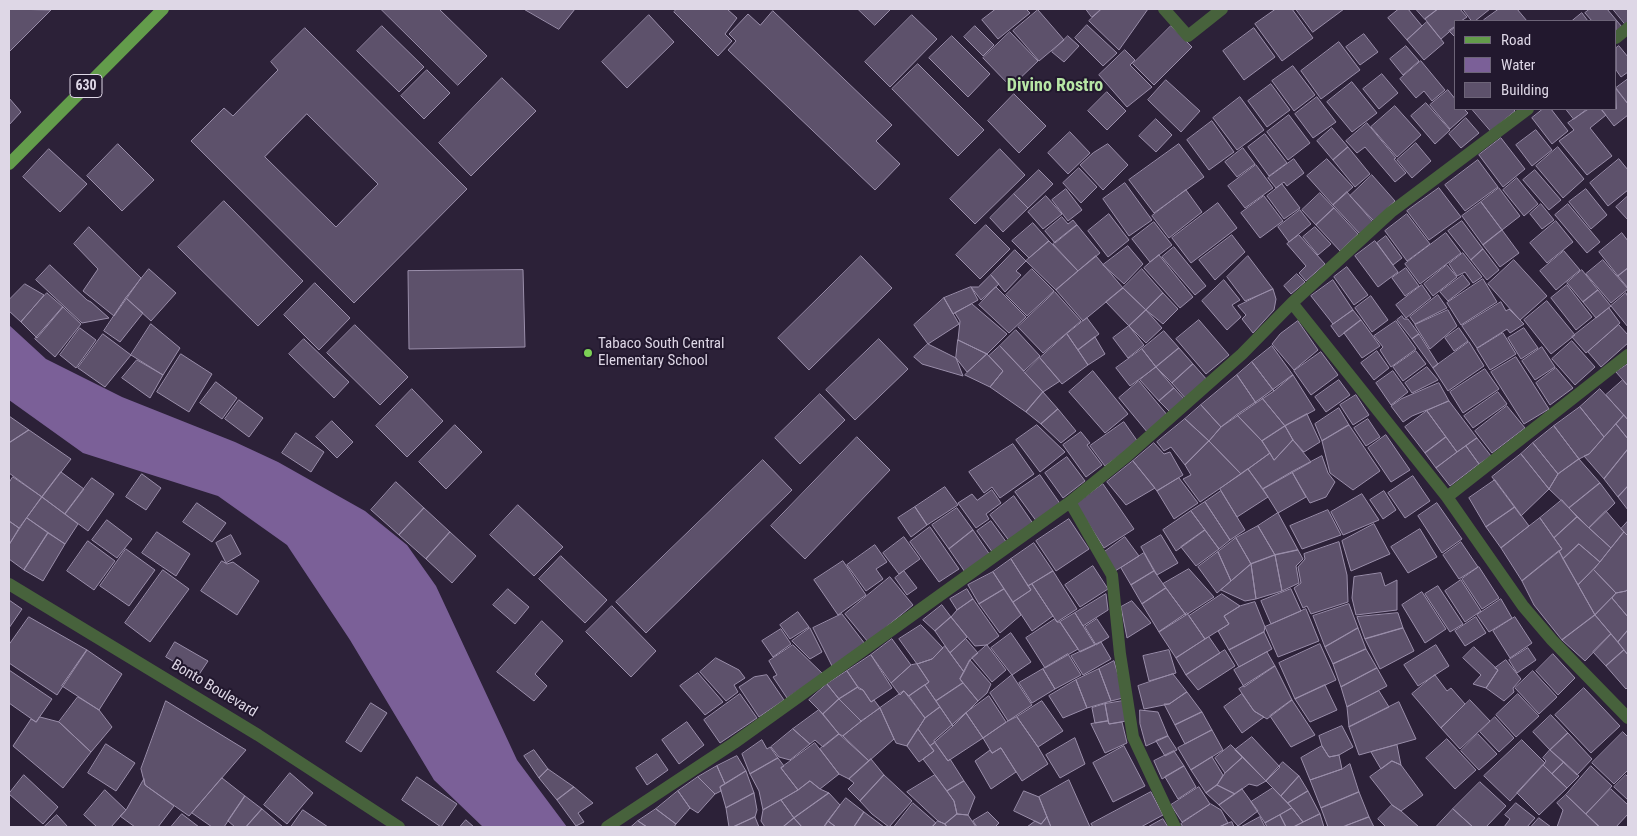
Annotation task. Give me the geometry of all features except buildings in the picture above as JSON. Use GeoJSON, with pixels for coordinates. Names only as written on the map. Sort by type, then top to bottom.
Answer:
{"type":"FeatureCollection","features":[{"type":"Feature","properties":{"kind":"main road","name":"630"},"geometry":{"type":"LineString","coordinates":[[9,164],[163,9]]}},
{"type":"Feature","properties":{"kind":"street"},"geometry":{"type":"LineString","coordinates":[[1164,9],[1188,36],[1222,9]]}},
{"type":"Feature","properties":{"kind":"street"},"geometry":{"type":"LineString","coordinates":[[1617,37],[1628,28]]}},
{"type":"Feature","properties":{"kind":"street"},"geometry":{"type":"LineString","coordinates":[[606,827],[734,743],[1070,502],[1127,456],[1242,354],[1292,303],[1391,212],[1527,110]]}},
{"type":"Feature","properties":{"kind":"street"},"geometry":{"type":"LineString","coordinates":[[1292,303],[1447,497],[1522,606],[1552,640],[1628,718]]}},
{"type":"Feature","properties":{"kind":"street"},"geometry":{"type":"LineString","coordinates":[[1447,497],[1628,355]]}},
{"type":"Feature","properties":{"kind":"street"},"geometry":{"type":"LineString","coordinates":[[1070,502],[1112,575],[1120,654],[1133,737],[1175,827]]}},
{"type":"Feature","properties":{"kind":"street","name":"Bonto Boulevard"},"geometry":{"type":"LineString","coordinates":[[9,584],[258,735],[399,827]]}},
{"type":"Feature","properties":{"kind":"water"},"geometry":{"type":"Polygon","coordinates":[[[9,325],[46,359],[122,397],[235,442],[278,462],[365,511],[407,545],[436,586],[517,760],[567,827],[483,827],[434,780],[350,640],[287,545],[218,496],[83,453],[9,400],[9,325]]]}},
{"type":"Feature","properties":{"kind":"place","name":"Tabaco South Central Elementary School"},"geometry":{"type":"Point","coordinates":[588,353]}},
{"type":"Feature","properties":{"kind":"district","name":"Divino Rostro"},"geometry":{"type":"Point","coordinates":[1055,86]}}]}
